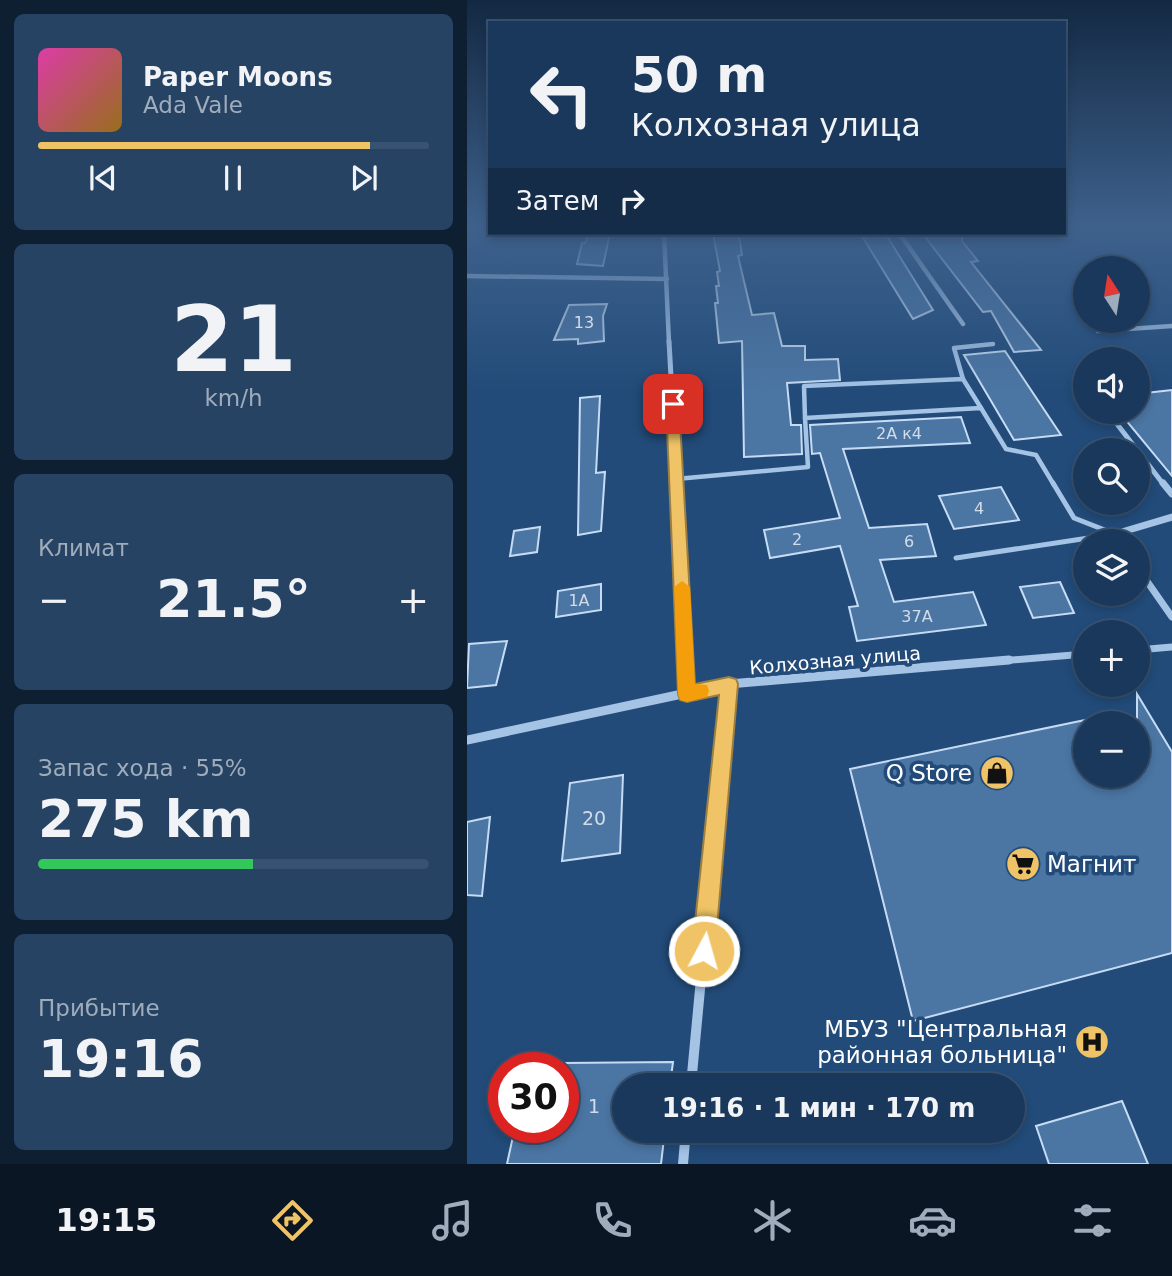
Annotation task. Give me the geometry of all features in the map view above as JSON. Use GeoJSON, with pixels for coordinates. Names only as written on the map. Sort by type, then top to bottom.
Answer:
{"type":"FeatureCollection","features":[{"type":"Feature","properties":{"kind":"street"},"geometry":{"type":"LineString","coordinates":[[667,283],[687,694]]}},
{"type":"Feature","properties":{"kind":"street"},"geometry":{"type":"LineString","coordinates":[[934,283],[963,324]]}},
{"type":"Feature","properties":{"kind":"street"},"geometry":{"type":"LineString","coordinates":[[1150,327],[1172,326]]}},
{"type":"Feature","properties":{"kind":"street"},"geometry":{"type":"LineString","coordinates":[[1117,424],[1128,438]]}},
{"type":"Feature","properties":{"kind":"street"},"geometry":{"type":"LineString","coordinates":[[1150,466],[1172,494]]}},
{"type":"Feature","properties":{"kind":"street"},"geometry":{"type":"LineString","coordinates":[[1132,529],[1172,517]]}},
{"type":"Feature","properties":{"kind":"street"},"geometry":{"type":"LineString","coordinates":[[1150,586],[1172,617]]}},
{"type":"Feature","properties":{"kind":"street"},"geometry":{"type":"LineString","coordinates":[[1150,649],[1172,647]]}},
{"type":"Feature","properties":{"kind":"street","name":"Колхозная улица"},"geometry":{"type":"LineString","coordinates":[[467,740],[729,684],[1073,655]]}},
{"type":"Feature","properties":{"kind":"street"},"geometry":{"type":"LineString","coordinates":[[692,1073],[729,684]]}},
{"type":"Feature","properties":{"kind":"street"},"geometry":{"type":"LineString","coordinates":[[683,1164],[685,1143]]}},
{"type":"Feature","properties":{"kind":"lane"},"geometry":{"type":"LineString","coordinates":[[993,344],[954,348],[963,379],[1006,449],[1036,454],[1074,518],[1102,529]]}},
{"type":"Feature","properties":{"kind":"lane"},"geometry":{"type":"LineString","coordinates":[[676,479],[808,467],[804,386],[963,379]]}},
{"type":"Feature","properties":{"kind":"lane"},"geometry":{"type":"LineString","coordinates":[[805,418],[981,408]]}},
{"type":"Feature","properties":{"kind":"lane"},"geometry":{"type":"LineString","coordinates":[[956,558],[1073,540]]}},
{"type":"Feature","properties":{"kind":"building"},"geometry":{"type":"Polygon","coordinates":[[[719,283],[744,283],[752,315],[774,313],[782,346],[805,346],[805,360],[838,359],[840,380],[787,383],[791,425],[801,425],[802,454],[744,457],[742,341],[719,343],[715,303],[718,303],[716,286],[719,286],[719,283]]]}},
{"type":"Feature","properties":{"kind":"building"},"geometry":{"type":"Polygon","coordinates":[[[891,283],[916,283],[933,310],[913,319],[891,283]]]}},
{"type":"Feature","properties":{"kind":"building"},"geometry":{"type":"Polygon","coordinates":[[[961,283],[988,283],[1041,350],[1014,352],[991,311],[983,312],[961,283]]]}},
{"type":"Feature","properties":{"kind":"building"},"geometry":{"type":"Polygon","coordinates":[[[607,304],[603,316],[604,341],[578,344],[578,339],[554,340],[569,305],[607,304]]]}},
{"type":"Feature","properties":{"kind":"building"},"geometry":{"type":"Polygon","coordinates":[[[1005,351],[1061,435],[1014,440],[964,355],[1005,351]]]}},
{"type":"Feature","properties":{"kind":"building"},"geometry":{"type":"Polygon","coordinates":[[[1172,390],[1172,476],[1150,449],[1150,438],[1141,438],[1129,424],[1150,424],[1150,393],[1172,390]]]}},
{"type":"Feature","properties":{"kind":"building"},"geometry":{"type":"Polygon","coordinates":[[[600,396],[596,473],[605,472],[601,531],[578,535],[580,398],[600,396]]]}},
{"type":"Feature","properties":{"kind":"building"},"geometry":{"type":"Polygon","coordinates":[[[961,417],[970,443],[843,449],[869,528],[927,524],[936,556],[880,560],[894,602],[973,592],[986,625],[857,641],[849,607],[858,606],[840,546],[770,558],[764,530],[840,518],[820,453],[812,454],[810,425],[961,417]]]}},
{"type":"Feature","properties":{"kind":"building"},"geometry":{"type":"Polygon","coordinates":[[[1001,487],[1019,520],[954,529],[939,496],[1001,487]]]}},
{"type":"Feature","properties":{"kind":"building"},"geometry":{"type":"Polygon","coordinates":[[[540,527],[537,552],[510,556],[514,531],[540,527]]]}},
{"type":"Feature","properties":{"kind":"building"},"geometry":{"type":"Polygon","coordinates":[[[1060,582],[1074,613],[1033,618],[1020,587],[1060,582]]]}},
{"type":"Feature","properties":{"kind":"building"},"geometry":{"type":"Polygon","coordinates":[[[601,584],[601,610],[556,617],[558,591],[601,584]]]}},
{"type":"Feature","properties":{"kind":"building"},"geometry":{"type":"Polygon","coordinates":[[[507,641],[496,685],[467,688],[469,644],[507,641]]]}},
{"type":"Feature","properties":{"kind":"building","name":"Магнит"},"geometry":{"type":"Polygon","coordinates":[[[1137,697],[1139,697],[1147,711],[1137,711],[1137,697]]]}},
{"type":"Feature","properties":{"kind":"building","name":"Магнит"},"geometry":{"type":"Polygon","coordinates":[[[1150,716],[1172,752],[1172,953],[913,1021],[850,769],[1073,723],[1073,788],[1150,788],[1150,716]]]}},
{"type":"Feature","properties":{"kind":"building"},"geometry":{"type":"Polygon","coordinates":[[[623,775],[620,853],[562,861],[570,783],[623,775]]]}},
{"type":"Feature","properties":{"kind":"building"},"geometry":{"type":"Polygon","coordinates":[[[490,817],[482,896],[467,895],[467,822],[490,817]]]}},
{"type":"Feature","properties":{"kind":"building"},"geometry":{"type":"Polygon","coordinates":[[[673,1062],[672,1073],[612,1073],[612,1143],[663,1143],[661,1164],[507,1164],[512,1143],[579,1143],[579,1063],[673,1062]]]}},
{"type":"Feature","properties":{"kind":"building"},"geometry":{"type":"Polygon","coordinates":[[[1122,1101],[1148,1164],[1049,1164],[1036,1126],[1122,1101]]]}},
{"type":"Feature","properties":{"kind":"slow traffic"},"geometry":{"type":"LineString","coordinates":[[682,587],[687,694],[700,691]]}},
{"type":"Feature","properties":{"kind":"place","name":"Q Store"},"geometry":{"type":"Point","coordinates":[997,773]}},
{"type":"Feature","properties":{"kind":"place","name":"Магнит"},"geometry":{"type":"Point","coordinates":[1023,864]}},
{"type":"Feature","properties":{"kind":"place","name":"МБУЗ \"Центральная районная больница\""},"geometry":{"type":"Point","coordinates":[1092,1042]}},
{"type":"Feature","properties":{"kind":"route"},"geometry":{"type":"LineString","coordinates":[[673,404],[687,694],[729,684],[704,951]]}}]}
